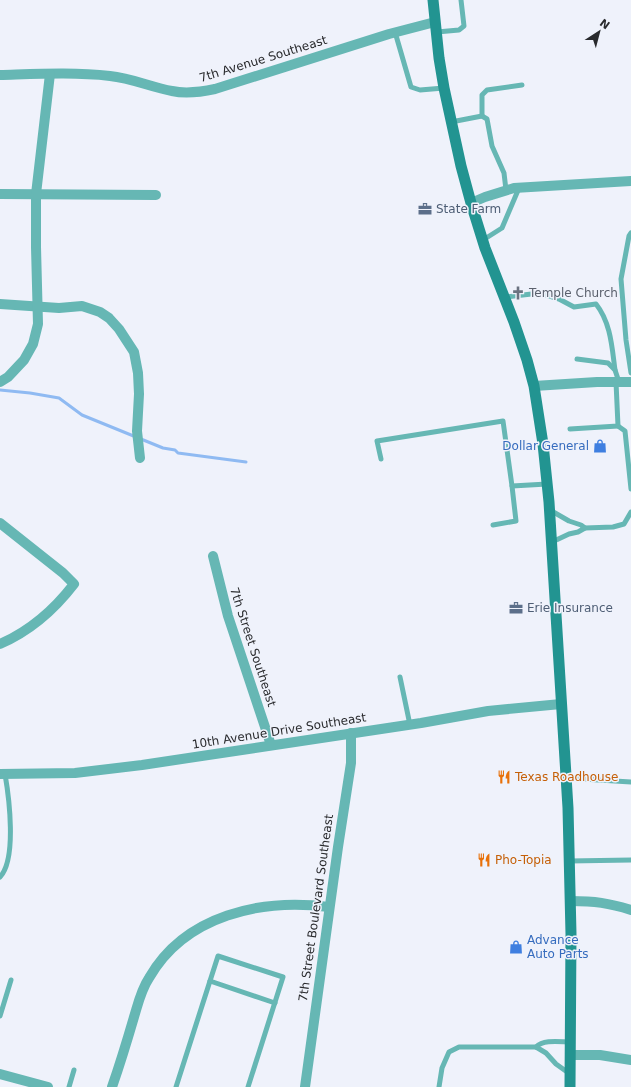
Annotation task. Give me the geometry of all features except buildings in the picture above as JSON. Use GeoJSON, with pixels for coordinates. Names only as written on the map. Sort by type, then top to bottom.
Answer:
{"type":"FeatureCollection","features":[{"type":"Feature","properties":{"kind":"main road"},"geometry":{"type":"LineString","coordinates":[[433,0],[435,27],[444,88],[470,203],[505,297],[534,386],[547,484],[552,543],[571,902],[570,1087]]}},
{"type":"Feature","properties":{"kind":"street","name":"7th Avenue Southeast"},"geometry":{"type":"LineString","coordinates":[[0,75],[84,74],[112,76],[173,91],[191,93],[203,92],[396,32],[435,27]]}},
{"type":"Feature","properties":{"kind":"street"},"geometry":{"type":"LineString","coordinates":[[0,382],[18,368],[28,354],[35,337],[38,324],[36,194],[50,74]]}},
{"type":"Feature","properties":{"kind":"street"},"geometry":{"type":"LineString","coordinates":[[470,203],[506,190],[519,188],[631,181]]}},
{"type":"Feature","properties":{"kind":"street"},"geometry":{"type":"LineString","coordinates":[[0,194],[156,196]]}},
{"type":"Feature","properties":{"kind":"street"},"geometry":{"type":"LineString","coordinates":[[0,304],[37,308],[90,307],[109,318],[125,337],[134,352],[138,373],[139,394],[137,431],[140,458]]}},
{"type":"Feature","properties":{"kind":"street"},"geometry":{"type":"LineString","coordinates":[[534,386],[631,382]]}},
{"type":"Feature","properties":{"kind":"street"},"geometry":{"type":"LineString","coordinates":[[0,523],[74,584],[57,605],[37,622],[22,633],[0,644]]}},
{"type":"Feature","properties":{"kind":"street","name":"7th Street Southeast"},"geometry":{"type":"LineString","coordinates":[[213,556],[228,616],[271,745]]}},
{"type":"Feature","properties":{"kind":"street","name":"10th Avenue Drive Southeast"},"geometry":{"type":"LineString","coordinates":[[2,774],[75,773],[142,765],[410,725],[488,711],[561,704]]}},
{"type":"Feature","properties":{"kind":"street","name":"7th Street Boulevard Southeast"},"geometry":{"type":"LineString","coordinates":[[305,1087],[329,907],[351,763],[351,734]]}},
{"type":"Feature","properties":{"kind":"street"},"geometry":{"type":"LineString","coordinates":[[571,902],[602,902],[631,910]]}},
{"type":"Feature","properties":{"kind":"street"},"geometry":{"type":"LineString","coordinates":[[112,1087],[143,990],[159,962],[188,934],[207,923],[242,911],[288,904],[309,904],[329,907]]}},
{"type":"Feature","properties":{"kind":"street"},"geometry":{"type":"LineString","coordinates":[[571,1055],[600,1055],[631,1060]]}},
{"type":"Feature","properties":{"kind":"street"},"geometry":{"type":"LineString","coordinates":[[0,1074],[48,1087]]}},
{"type":"Feature","properties":{"kind":"lane"},"geometry":{"type":"LineString","coordinates":[[435,27],[459,30],[464,26],[462,0]]}},
{"type":"Feature","properties":{"kind":"lane"},"geometry":{"type":"LineString","coordinates":[[396,32],[412,87],[420,90],[444,88]]}},
{"type":"Feature","properties":{"kind":"lane"},"geometry":{"type":"LineString","coordinates":[[482,116],[482,95],[487,90],[522,85]]}},
{"type":"Feature","properties":{"kind":"lane"},"geometry":{"type":"LineString","coordinates":[[451,122],[482,116],[487,119],[492,146],[504,173],[506,190]]}},
{"type":"Feature","properties":{"kind":"lane"},"geometry":{"type":"LineString","coordinates":[[483,240],[502,228],[519,188]]}},
{"type":"Feature","properties":{"kind":"lane"},"geometry":{"type":"LineString","coordinates":[[631,233],[629,236],[622,279],[626,340],[631,373]]}},
{"type":"Feature","properties":{"kind":"lane"},"geometry":{"type":"LineString","coordinates":[[505,297],[540,293],[559,299],[574,307],[596,304],[603,313],[611,338],[617,382],[618,426]]}},
{"type":"Feature","properties":{"kind":"lane"},"geometry":{"type":"LineString","coordinates":[[577,359],[608,363],[615,370]]}},
{"type":"Feature","properties":{"kind":"lane"},"geometry":{"type":"LineString","coordinates":[[381,459],[377,441],[503,421],[516,521],[493,525]]}},
{"type":"Feature","properties":{"kind":"lane"},"geometry":{"type":"LineString","coordinates":[[570,429],[618,426],[625,431],[631,489]]}},
{"type":"Feature","properties":{"kind":"lane"},"geometry":{"type":"LineString","coordinates":[[512,486],[547,484]]}},
{"type":"Feature","properties":{"kind":"lane"},"geometry":{"type":"LineString","coordinates":[[550,510],[585,528]]}},
{"type":"Feature","properties":{"kind":"lane"},"geometry":{"type":"LineString","coordinates":[[552,543],[585,528],[613,527],[624,524],[631,512]]}},
{"type":"Feature","properties":{"kind":"lane"},"geometry":{"type":"LineString","coordinates":[[400,677],[410,725]]}},
{"type":"Feature","properties":{"kind":"lane"},"geometry":{"type":"LineString","coordinates":[[0,877],[7,866],[10,854],[8,796],[2,774]]}},
{"type":"Feature","properties":{"kind":"lane"},"geometry":{"type":"LineString","coordinates":[[565,778],[631,782]]}},
{"type":"Feature","properties":{"kind":"lane"},"geometry":{"type":"LineString","coordinates":[[569,861],[631,860]]}},
{"type":"Feature","properties":{"kind":"lane"},"geometry":{"type":"LineString","coordinates":[[176,1087],[218,956],[283,978],[248,1087]]}},
{"type":"Feature","properties":{"kind":"lane"},"geometry":{"type":"LineString","coordinates":[[0,1016],[11,980]]}},
{"type":"Feature","properties":{"kind":"lane"},"geometry":{"type":"LineString","coordinates":[[210,981],[275,1003]]}},
{"type":"Feature","properties":{"kind":"lane"},"geometry":{"type":"LineString","coordinates":[[536,1047],[540,1043],[571,1042]]}},
{"type":"Feature","properties":{"kind":"lane"},"geometry":{"type":"LineString","coordinates":[[440,1087],[442,1068],[449,1052],[460,1047],[536,1047],[546,1053],[556,1064],[570,1075]]}},
{"type":"Feature","properties":{"kind":"lane"},"geometry":{"type":"LineString","coordinates":[[69,1087],[74,1070]]}},
{"type":"Feature","properties":{"kind":"waterway"},"geometry":{"type":"LineString","coordinates":[[0,390],[59,398],[82,415],[163,448],[175,450],[178,453],[246,462]]}},
{"type":"Feature","properties":{"kind":"place","name":"State Farm"},"geometry":{"type":"Point","coordinates":[425,209]}},
{"type":"Feature","properties":{"kind":"place","name":"Temple Church"},"geometry":{"type":"Point","coordinates":[518,293]}},
{"type":"Feature","properties":{"kind":"place","name":"Dollar General"},"geometry":{"type":"Point","coordinates":[600,446]}},
{"type":"Feature","properties":{"kind":"place","name":"Erie Insurance"},"geometry":{"type":"Point","coordinates":[516,608]}},
{"type":"Feature","properties":{"kind":"place","name":"Texas Roadhouse"},"geometry":{"type":"Point","coordinates":[504,777]}},
{"type":"Feature","properties":{"kind":"place","name":"Pho-Topia"},"geometry":{"type":"Point","coordinates":[484,860]}},
{"type":"Feature","properties":{"kind":"place","name":"Advance Auto Parts"},"geometry":{"type":"Point","coordinates":[516,947]}}]}
